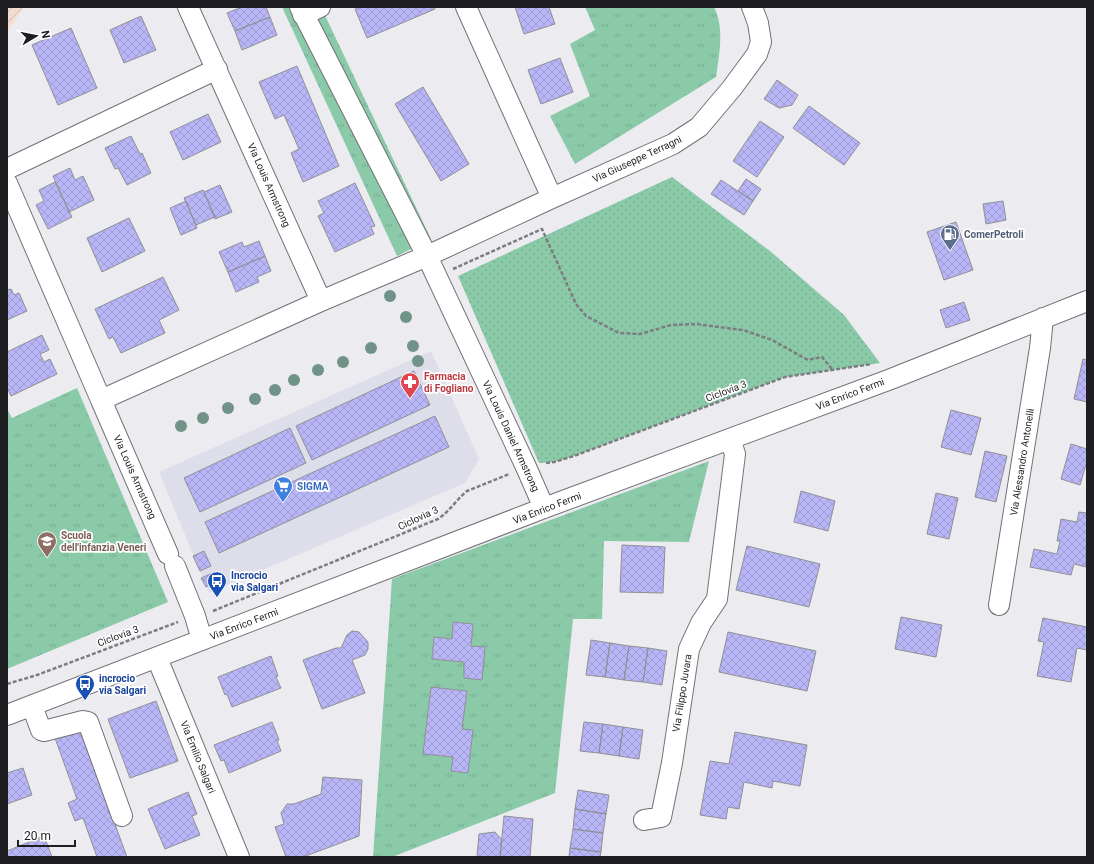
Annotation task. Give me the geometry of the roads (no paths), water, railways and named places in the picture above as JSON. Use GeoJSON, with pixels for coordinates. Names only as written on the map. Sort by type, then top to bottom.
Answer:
{"type":"FeatureCollection","features":[{"type":"Feature","properties":{"kind":"street","name":"Via Louis Armstrong"},"geometry":{"type":"LineString","coordinates":[[188,7],[322,301]]}},
{"type":"Feature","properties":{"kind":"street"},"geometry":{"type":"LineString","coordinates":[[466,7],[552,198]]}},
{"type":"Feature","properties":{"kind":"street","name":"Via Giuseppe Terragni"},"geometry":{"type":"LineString","coordinates":[[427,256],[673,144],[699,127],[732,88],[757,54],[761,37],[752,7]]}},
{"type":"Feature","properties":{"kind":"street","name":"Via Louis Daniel Armstrong"},"geometry":{"type":"LineString","coordinates":[[308,10],[427,256],[544,508]]}},
{"type":"Feature","properties":{"kind":"street"},"geometry":{"type":"LineString","coordinates":[[7,169],[217,69]]}},
{"type":"Feature","properties":{"kind":"street","name":"Via Louis Armstrong"},"geometry":{"type":"LineString","coordinates":[[7,183],[195,616],[202,640]]}},
{"type":"Feature","properties":{"kind":"street"},"geometry":{"type":"LineString","coordinates":[[101,400],[322,301],[427,256]]}},
{"type":"Feature","properties":{"kind":"street","name":"Via Enrico Fermi"},"geometry":{"type":"LineString","coordinates":[[7,715],[544,508],[904,374],[1087,301]]}},
{"type":"Feature","properties":{"kind":"street","name":"Via Alessandro Antonelli"},"geometry":{"type":"LineString","coordinates":[[999,605],[1039,355],[1043,318]]}},
{"type":"Feature","properties":{"kind":"street","name":"Via Filippo Juvara"},"geometry":{"type":"LineString","coordinates":[[644,820],[661,817],[672,763],[689,649],[701,623],[716,599],[735,454],[730,439]]}},
{"type":"Feature","properties":{"kind":"street","name":"Via Emilio Salgari"},"geometry":{"type":"LineString","coordinates":[[157,658],[239,857]]}},
{"type":"Feature","properties":{"kind":"street"},"geometry":{"type":"LineString","coordinates":[[32,706],[42,730],[44,731],[83,721],[88,722],[122,816]]}},
{"type":"Feature","properties":{"kind":"place","name":"ComerPetroli"},"geometry":{"type":"Point","coordinates":[950,251]}},
{"type":"Feature","properties":{"kind":"place","name":"Farmacia di Fogliano"},"geometry":{"type":"Point","coordinates":[410,399]}},
{"type":"Feature","properties":{"kind":"place","name":"SIGMA"},"geometry":{"type":"Point","coordinates":[283,503]}},
{"type":"Feature","properties":{"kind":"place","name":"Scuola dell'infanzia Veneri"},"geometry":{"type":"Point","coordinates":[47,558]}},
{"type":"Feature","properties":{"kind":"place","name":"Incrocio via Salgari"},"geometry":{"type":"Point","coordinates":[217,598]}},
{"type":"Feature","properties":{"kind":"place","name":"incrocio via Salgari"},"geometry":{"type":"Point","coordinates":[85,701]}}]}
